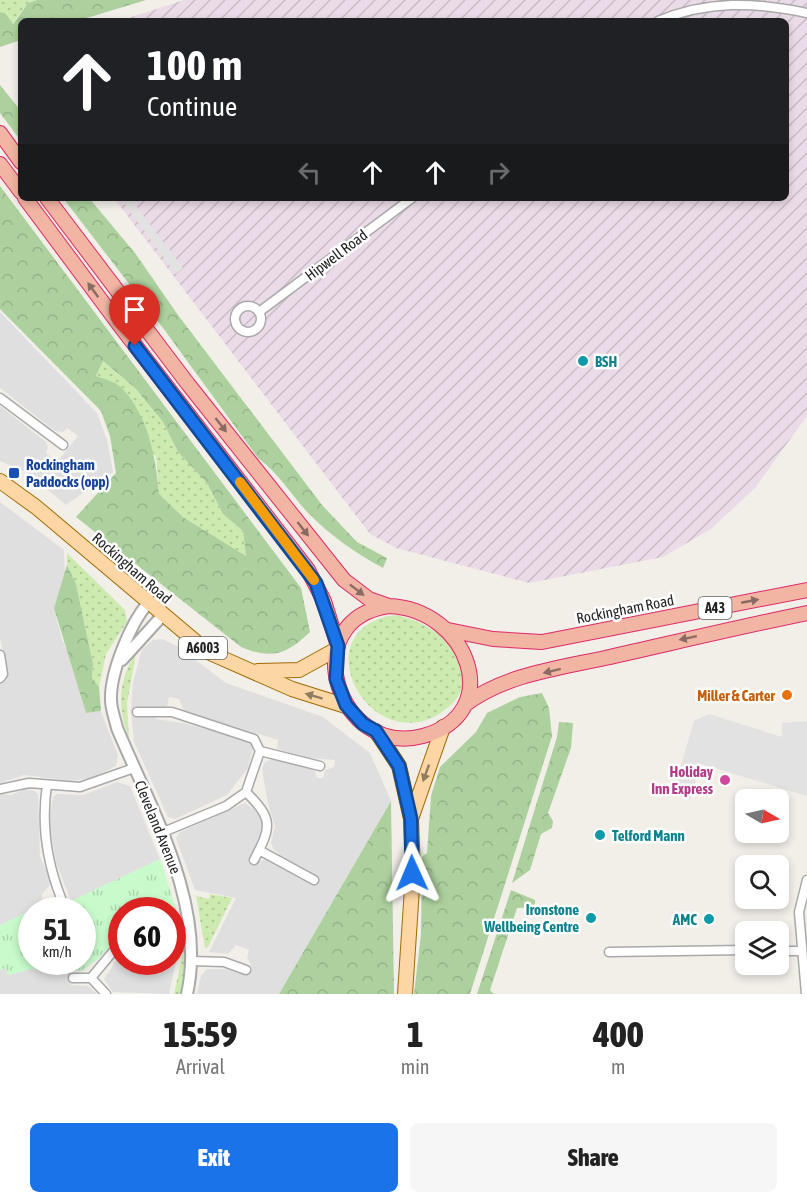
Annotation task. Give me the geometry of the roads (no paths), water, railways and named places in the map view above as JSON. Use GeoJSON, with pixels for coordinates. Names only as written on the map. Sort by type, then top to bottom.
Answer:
{"type":"FeatureCollection","features":[{"type":"Feature","properties":{"kind":"highway"},"geometry":{"type":"LineString","coordinates":[[0,133],[18,158]]}},
{"type":"Feature","properties":{"kind":"highway"},"geometry":{"type":"LineString","coordinates":[[0,164],[18,188]]}},
{"type":"Feature","properties":{"kind":"highway","name":"A43"},"geometry":{"type":"LineString","coordinates":[[27,201],[308,570],[324,601],[337,647],[336,679],[346,705],[363,724],[376,731],[408,738],[423,736],[443,727],[466,704],[489,689],[515,680],[645,647],[807,613]]}},
{"type":"Feature","properties":{"kind":"highway","name":"A43"},"geometry":{"type":"LineString","coordinates":[[49,201],[188,384],[344,580],[369,599],[389,606],[421,612],[448,630],[465,656],[469,672],[466,704]]}},
{"type":"Feature","properties":{"kind":"highway","name":"Rockingham Road"},"geometry":{"type":"LineString","coordinates":[[448,630],[493,639],[542,642],[807,590]]}},
{"type":"Feature","properties":{"kind":"highway","name":"A43"},"geometry":{"type":"LineString","coordinates":[[337,647],[347,628],[361,615],[389,606]]}},
{"type":"Feature","properties":{"kind":"main road","name":"Rockingham Road"},"geometry":{"type":"LineString","coordinates":[[0,481],[36,507],[162,616],[208,652],[292,689],[346,705]]}},
{"type":"Feature","properties":{"kind":"main road","name":"Rockingham Road"},"geometry":{"type":"LineString","coordinates":[[249,671],[299,670],[337,647]]}},
{"type":"Feature","properties":{"kind":"main road"},"geometry":{"type":"LineString","coordinates":[[411,819],[443,727]]}},
{"type":"Feature","properties":{"kind":"main road"},"geometry":{"type":"LineString","coordinates":[[376,731],[399,766],[411,819],[412,873],[405,994]]}},
{"type":"Feature","properties":{"kind":"street"},"geometry":{"type":"LineString","coordinates":[[667,18],[699,7],[726,3],[763,5],[807,13]]}},
{"type":"Feature","properties":{"kind":"street","name":"Hipwell Road"},"geometry":{"type":"LineString","coordinates":[[259,312],[408,201]]}},
{"type":"Feature","properties":{"kind":"street"},"geometry":{"type":"LineString","coordinates":[[0,398],[63,445]]}},
{"type":"Feature","properties":{"kind":"street","name":"Cleveland Avenue"},"geometry":{"type":"LineString","coordinates":[[148,603],[117,664],[111,702],[117,728],[161,833],[185,898],[192,939],[192,961],[187,994]]}},
{"type":"Feature","properties":{"kind":"street"},"geometry":{"type":"LineString","coordinates":[[117,664],[162,616]]}},
{"type":"Feature","properties":{"kind":"street"},"geometry":{"type":"LineString","coordinates":[[0,655],[3,674],[0,678]]}},
{"type":"Feature","properties":{"kind":"street"},"geometry":{"type":"LineString","coordinates":[[137,712],[172,712],[240,733],[254,739],[260,751],[246,792],[218,810],[161,833]]}},
{"type":"Feature","properties":{"kind":"street"},"geometry":{"type":"LineString","coordinates":[[260,751],[320,766]]}},
{"type":"Feature","properties":{"kind":"street"},"geometry":{"type":"LineString","coordinates":[[0,789],[29,783],[80,787],[134,768]]}},
{"type":"Feature","properties":{"kind":"street"},"geometry":{"type":"LineString","coordinates":[[47,785],[44,805],[47,860],[61,897]]}},
{"type":"Feature","properties":{"kind":"street"},"geometry":{"type":"LineString","coordinates":[[246,792],[266,815],[267,832],[254,860]]}},
{"type":"Feature","properties":{"kind":"street"},"geometry":{"type":"LineString","coordinates":[[259,850],[314,880]]}},
{"type":"Feature","properties":{"kind":"street"},"geometry":{"type":"LineString","coordinates":[[806,994],[799,912],[807,880]]}},
{"type":"Feature","properties":{"kind":"street"},"geometry":{"type":"LineString","coordinates":[[609,952],[735,950]]}},
{"type":"Feature","properties":{"kind":"street"},"geometry":{"type":"LineString","coordinates":[[789,951],[802,951]]}},
{"type":"Feature","properties":{"kind":"street"},"geometry":{"type":"LineString","coordinates":[[91,978],[108,957]]}},
{"type":"Feature","properties":{"kind":"street"},"geometry":{"type":"LineString","coordinates":[[192,961],[224,962],[246,970]]}},
{"type":"Feature","properties":{"kind":"street"},"geometry":{"type":"LineString","coordinates":[[73,978],[91,978],[106,994]]}},
{"type":"Feature","properties":{"kind":"place","name":"BSH"},"geometry":{"type":"Point","coordinates":[583,361]}},
{"type":"Feature","properties":{"kind":"place","name":"Rockingham Paddocks (opp)"},"geometry":{"type":"Point","coordinates":[14,473]}},
{"type":"Feature","properties":{"kind":"place","name":"Miller & Carter"},"geometry":{"type":"Point","coordinates":[787,695]}},
{"type":"Feature","properties":{"kind":"place","name":"Holiday Inn Express"},"geometry":{"type":"Point","coordinates":[725,780]}},
{"type":"Feature","properties":{"kind":"place","name":"Telford Mann"},"geometry":{"type":"Point","coordinates":[600,835]}},
{"type":"Feature","properties":{"kind":"place","name":"Ironstone Wellbeing Centre"},"geometry":{"type":"Point","coordinates":[591,918]}},
{"type":"Feature","properties":{"kind":"place","name":"AMC"},"geometry":{"type":"Point","coordinates":[709,919]}}]}
